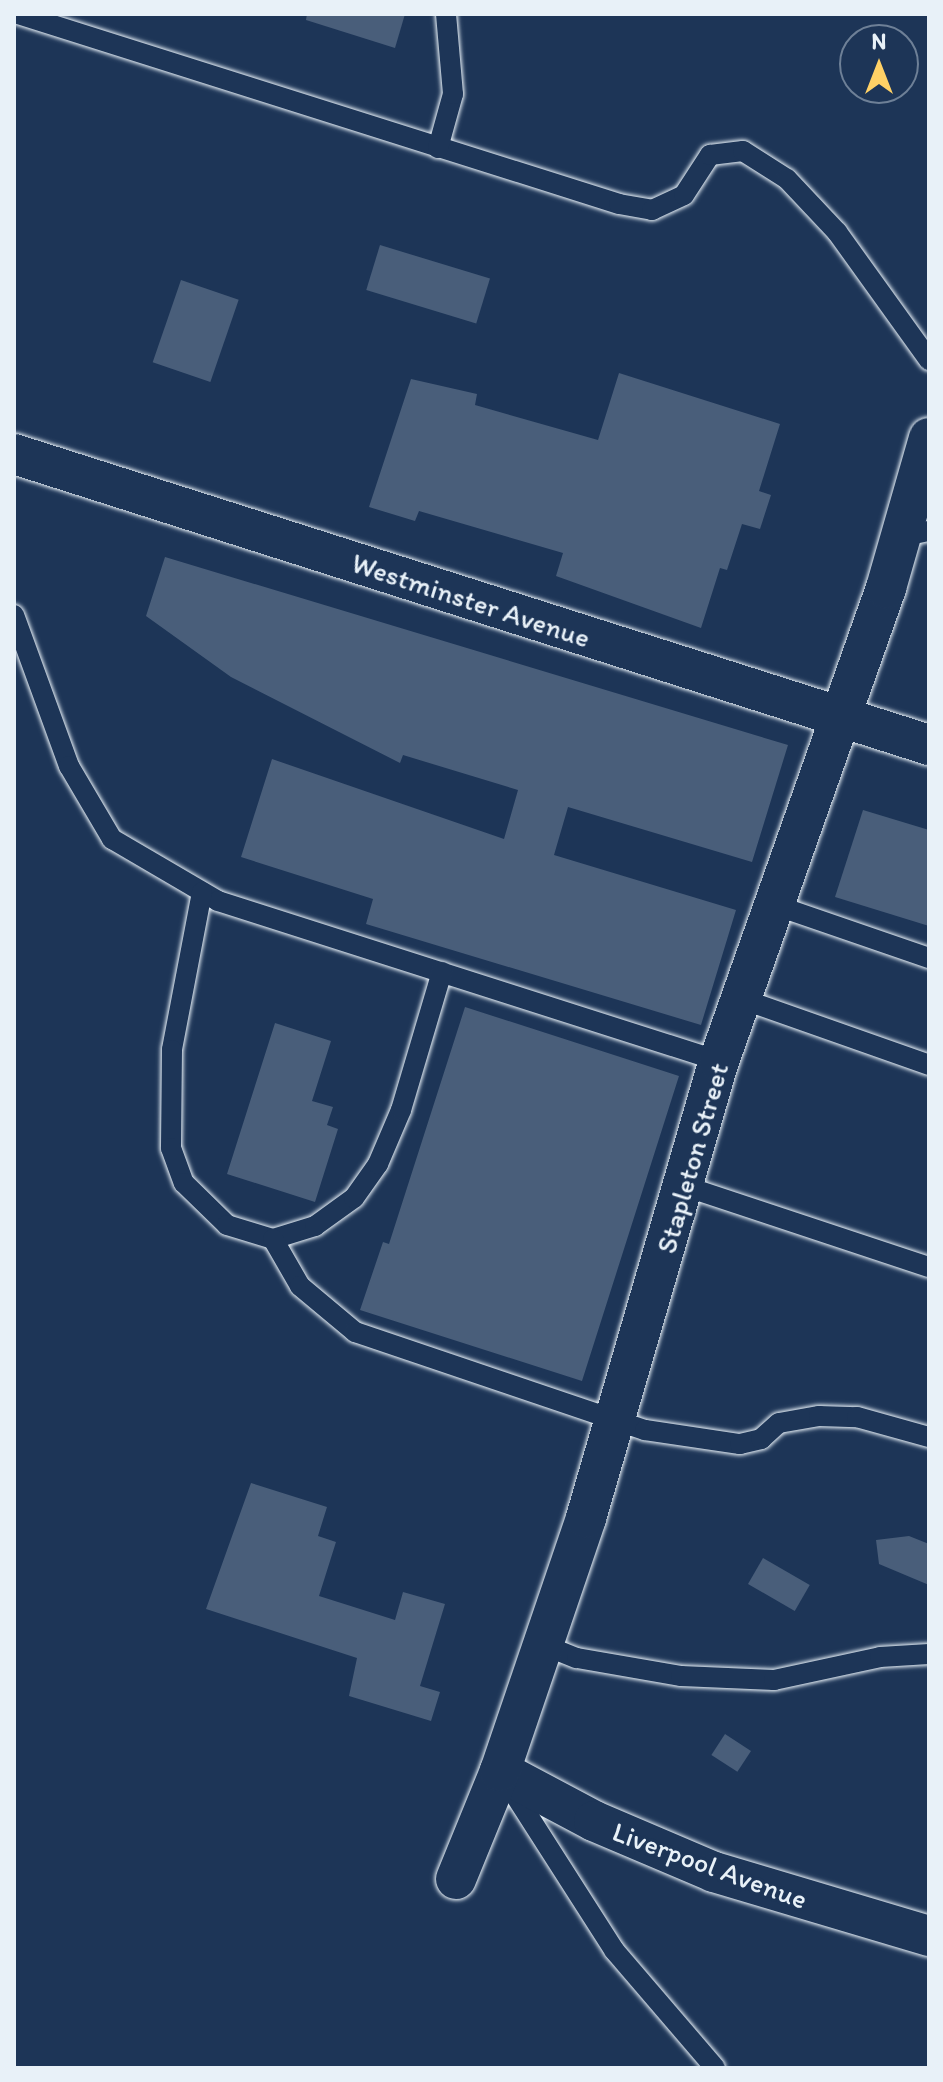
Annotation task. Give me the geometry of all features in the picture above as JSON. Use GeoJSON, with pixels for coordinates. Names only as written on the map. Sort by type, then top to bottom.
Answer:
{"type":"FeatureCollection","features":[{"type":"Feature","properties":{"kind":"street","name":"Stapleton Street"},"geometry":{"type":"LineString","coordinates":[[456,1879],[500,1771],[544,1645],[616,1419],[719,1061],[836,716],[915,534],[929,438]]}},
{"type":"Feature","properties":{"kind":"street","name":"Westminster Avenue"},"geometry":{"type":"LineString","coordinates":[[14,454],[929,745]]}},
{"type":"Feature","properties":{"kind":"street","name":"Liverpool Avenue"},"geometry":{"type":"LineString","coordinates":[[500,1771],[594,1821],[714,1872],[929,1936]]}},
{"type":"Feature","properties":{"kind":"lane"},"geometry":{"type":"LineString","coordinates":[[18,14],[438,148],[652,210],[684,195],[710,155],[743,151],[787,179],[837,232],[929,360]]}},
{"type":"Feature","properties":{"kind":"lane"},"geometry":{"type":"LineString","coordinates":[[438,148],[453,94],[446,14]]}},
{"type":"Feature","properties":{"kind":"lane"},"geometry":{"type":"LineString","coordinates":[[14,615],[69,766],[112,839],[202,892],[719,1061]]}},
{"type":"Feature","properties":{"kind":"lane"},"geometry":{"type":"LineString","coordinates":[[202,892],[172,1050],[171,1148],[184,1183],[200,1205],[227,1225],[273,1239],[325,1219],[354,1198],[378,1164],[442,972]]}},
{"type":"Feature","properties":{"kind":"lane"},"geometry":{"type":"LineString","coordinates":[[772,904],[929,958]]}},
{"type":"Feature","properties":{"kind":"lane"},"geometry":{"type":"LineString","coordinates":[[742,999],[929,1065]]}},
{"type":"Feature","properties":{"kind":"lane"},"geometry":{"type":"LineString","coordinates":[[684,1186],[929,1267]]}},
{"type":"Feature","properties":{"kind":"lane"},"geometry":{"type":"LineString","coordinates":[[273,1239],[300,1286],[355,1332],[645,1430],[740,1444],[799,1416],[857,1417],[929,1437]]}},
{"type":"Feature","properties":{"kind":"lane"},"geometry":{"type":"LineString","coordinates":[[544,1645],[577,1658],[681,1676],[774,1680],[880,1657],[929,1654]]}},
{"type":"Feature","properties":{"kind":"lane"},"geometry":{"type":"LineString","coordinates":[[500,1771],[614,1950],[715,2068]]}},
{"type":"Feature","properties":{"kind":"building"},"geometry":{"type":"Polygon","coordinates":[[[307,14],[405,14],[395,48],[306,20],[307,14]]]}},
{"type":"Feature","properties":{"kind":"building"},"geometry":{"type":"Polygon","coordinates":[[[380,245],[490,279],[476,324],[366,290],[380,245]]]}},
{"type":"Feature","properties":{"kind":"building"},"geometry":{"type":"Polygon","coordinates":[[[181,280],[239,300],[210,382],[153,362],[181,280]]]}},
{"type":"Feature","properties":{"kind":"building"},"geometry":{"type":"Polygon","coordinates":[[[619,373],[780,424],[759,491],[771,495],[760,529],[742,524],[727,570],[720,568],[701,628],[556,576],[563,553],[419,511],[415,521],[369,507],[411,379],[477,394],[475,405],[598,440],[619,373]]]}},
{"type":"Feature","properties":{"kind":"building"},"geometry":{"type":"Polygon","coordinates":[[[165,557],[788,745],[752,862],[568,807],[554,855],[736,910],[701,1025],[366,924],[373,899],[241,857],[272,759],[504,839],[518,790],[403,755],[400,763],[231,677],[146,616],[165,557]]]}},
{"type":"Feature","properties":{"kind":"building"},"geometry":{"type":"Polygon","coordinates":[[[863,810],[929,830],[929,926],[835,897],[863,810]]]}},
{"type":"Feature","properties":{"kind":"building"},"geometry":{"type":"Polygon","coordinates":[[[465,1007],[679,1076],[582,1381],[360,1310],[383,1242],[389,1244],[465,1007]]]}},
{"type":"Feature","properties":{"kind":"building"},"geometry":{"type":"Polygon","coordinates":[[[275,1023],[331,1041],[312,1101],[333,1107],[327,1125],[338,1129],[315,1202],[227,1174],[275,1023]]]}},
{"type":"Feature","properties":{"kind":"building"},"geometry":{"type":"Polygon","coordinates":[[[251,1483],[327,1507],[318,1536],[336,1542],[319,1596],[395,1620],[403,1592],[445,1604],[420,1686],[440,1692],[431,1721],[349,1696],[357,1658],[206,1609],[251,1483]]]}},
{"type":"Feature","properties":{"kind":"building"},"geometry":{"type":"Polygon","coordinates":[[[909,1536],[929,1544],[929,1585],[879,1564],[876,1540],[909,1536]]]}},
{"type":"Feature","properties":{"kind":"building"},"geometry":{"type":"Polygon","coordinates":[[[763,1558],[810,1585],[795,1611],[748,1584],[763,1558]]]}},
{"type":"Feature","properties":{"kind":"building"},"geometry":{"type":"Polygon","coordinates":[[[725,1734],[751,1751],[737,1772],[711,1755],[725,1734]]]}}]}
